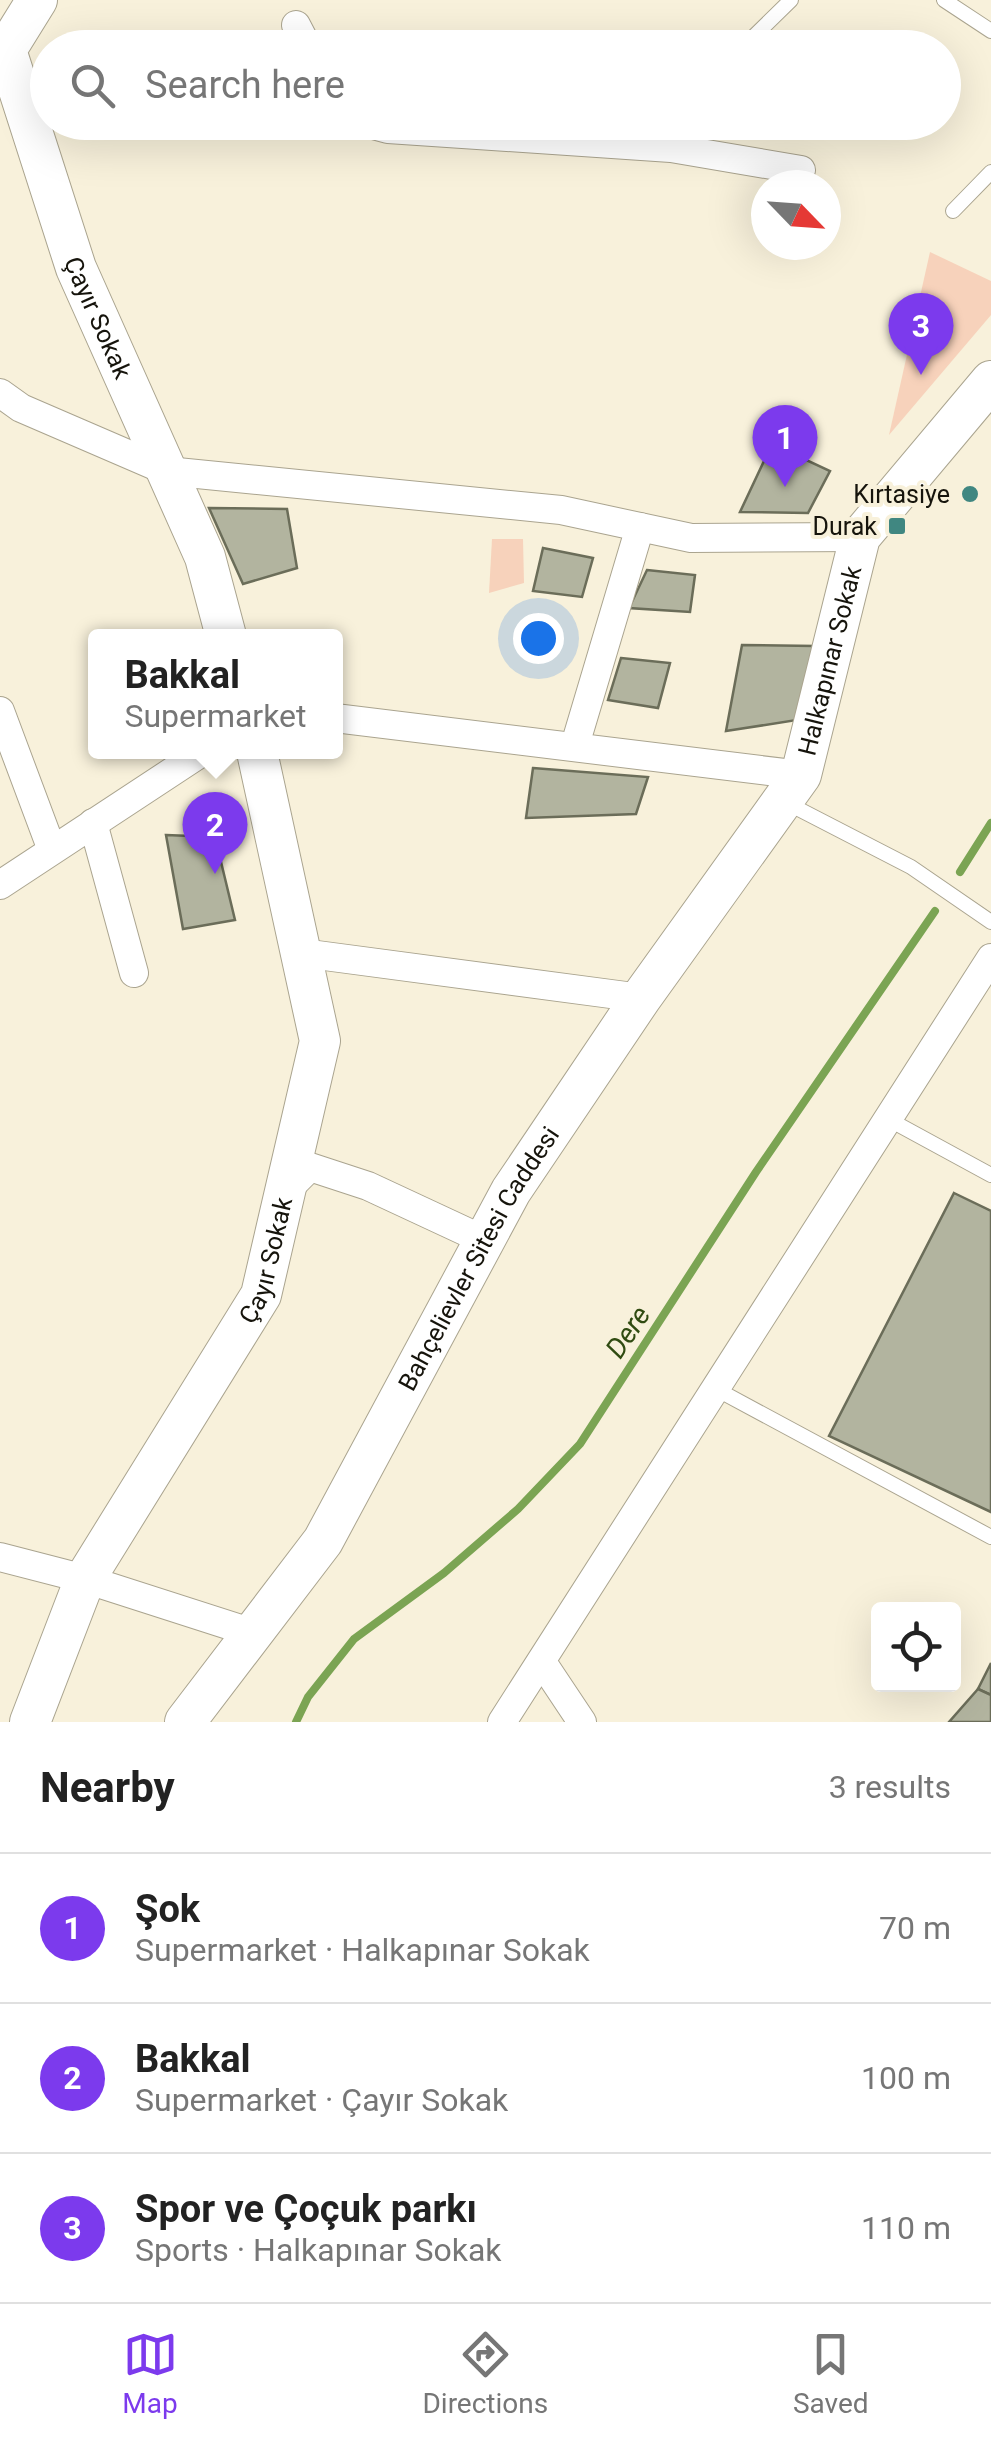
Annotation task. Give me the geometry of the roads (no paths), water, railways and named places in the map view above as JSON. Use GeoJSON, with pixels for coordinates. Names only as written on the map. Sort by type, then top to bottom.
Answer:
{"type":"FeatureCollection","features":[{"type":"Feature","properties":{"kind":"street","name":"Çayır Sokak"},"geometry":{"type":"LineString","coordinates":[[37,0],[6,50],[12,99],[76,268],[205,557],[224,629]]}},
{"type":"Feature","properties":{"kind":"street"},"geometry":{"type":"LineString","coordinates":[[558,140],[671,148],[801,170]]}},
{"type":"Feature","properties":{"kind":"street","name":"Halkapınar Sokak"},"geometry":{"type":"LineString","coordinates":[[793,788],[860,537],[991,380]]}},
{"type":"Feature","properties":{"kind":"street"},"geometry":{"type":"LineString","coordinates":[[0,393],[22,408],[166,472],[561,510],[691,538],[860,537]]}},
{"type":"Feature","properties":{"kind":"street"},"geometry":{"type":"LineString","coordinates":[[578,735],[640,527]]}},
{"type":"Feature","properties":{"kind":"street"},"geometry":{"type":"LineString","coordinates":[[0,711],[52,850]]}},
{"type":"Feature","properties":{"kind":"street"},"geometry":{"type":"LineString","coordinates":[[343,719],[793,788]]}},
{"type":"Feature","properties":{"kind":"street"},"geometry":{"type":"LineString","coordinates":[[0,885],[192,759]]}},
{"type":"Feature","properties":{"kind":"street","name":"Çayır Sokak"},"geometry":{"type":"LineString","coordinates":[[30,1722],[85,1579],[261,1295],[320,1041],[259,759]]}},
{"type":"Feature","properties":{"kind":"street","name":"Bahçelievler Sitesi Caddesi"},"geometry":{"type":"LineString","coordinates":[[185,1722],[323,1541],[511,1190],[640,998],[793,788]]}},
{"type":"Feature","properties":{"kind":"street"},"geometry":{"type":"LineString","coordinates":[[94,824],[134,973]]}},
{"type":"Feature","properties":{"kind":"street"},"geometry":{"type":"LineString","coordinates":[[302,952],[640,998]]}},
{"type":"Feature","properties":{"kind":"street"},"geometry":{"type":"LineString","coordinates":[[502,1722],[991,958]]}},
{"type":"Feature","properties":{"kind":"street"},"geometry":{"type":"LineString","coordinates":[[285,1192],[310,1167],[368,1186],[484,1240]]}},
{"type":"Feature","properties":{"kind":"street"},"geometry":{"type":"LineString","coordinates":[[0,1557],[85,1579],[253,1633]]}},
{"type":"Feature","properties":{"kind":"street"},"geometry":{"type":"LineString","coordinates":[[542,1662],[582,1722]]}},
{"type":"Feature","properties":{"kind":"lane"},"geometry":{"type":"LineString","coordinates":[[760,30],[791,0]]}},
{"type":"Feature","properties":{"kind":"lane"},"geometry":{"type":"LineString","coordinates":[[944,0],[991,32]]}},
{"type":"Feature","properties":{"kind":"lane"},"geometry":{"type":"LineString","coordinates":[[671,148],[677,140]]}},
{"type":"Feature","properties":{"kind":"lane"},"geometry":{"type":"LineString","coordinates":[[954,211],[991,172]]}},
{"type":"Feature","properties":{"kind":"lane"},"geometry":{"type":"LineString","coordinates":[[793,788],[991,922]]}},
{"type":"Feature","properties":{"kind":"lane"},"geometry":{"type":"LineString","coordinates":[[888,1119],[991,1175]]}},
{"type":"Feature","properties":{"kind":"lane"},"geometry":{"type":"LineString","coordinates":[[716,1389],[991,1537]]}},
{"type":"Feature","properties":{"kind":"waterway","name":"Dere"},"geometry":{"type":"LineString","coordinates":[[960,872],[991,823]]}},
{"type":"Feature","properties":{"kind":"waterway","name":"Dere"},"geometry":{"type":"LineString","coordinates":[[296,1722],[308,1697],[354,1639],[444,1573],[518,1509],[580,1444],[756,1172],[935,911]]}},
{"type":"Feature","properties":{"kind":"place","name":"Spor ve Çoçuk parkı"},"geometry":{"type":"Point","coordinates":[921,375]}},
{"type":"Feature","properties":{"kind":"place","name":"Şok"},"geometry":{"type":"Point","coordinates":[785,487]}},
{"type":"Feature","properties":{"kind":"place","name":"Kırtasiye"},"geometry":{"type":"Point","coordinates":[970,494]}},
{"type":"Feature","properties":{"kind":"place","name":"Durak"},"geometry":{"type":"Point","coordinates":[897,526]}},
{"type":"Feature","properties":{"kind":"place","name":"Bakkal"},"geometry":{"type":"Point","coordinates":[215,874]}}]}
